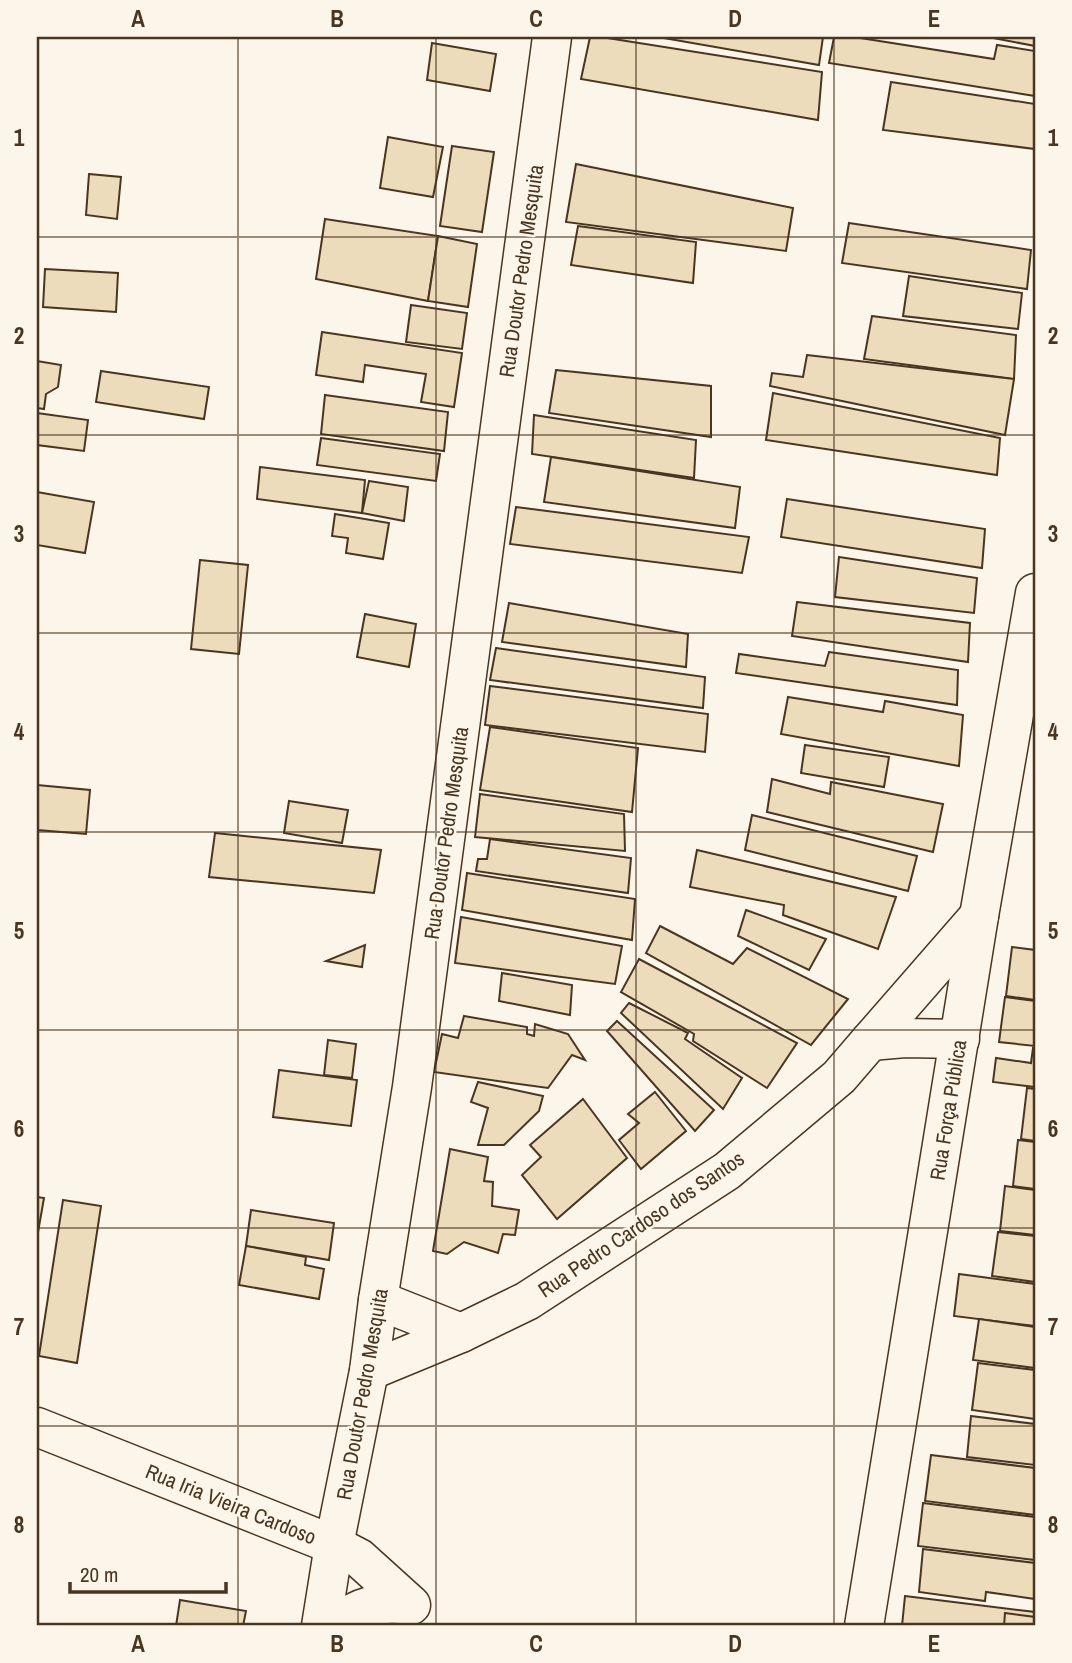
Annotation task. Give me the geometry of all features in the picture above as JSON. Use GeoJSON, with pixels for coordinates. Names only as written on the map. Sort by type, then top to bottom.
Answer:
{"type":"FeatureCollection","features":[{"type":"Feature","properties":{"kind":"street","name":"Rua Doutor Pedro Mesquita"},"geometry":{"type":"LineString","coordinates":[[321,1626],[334,1545],[369,1371],[414,1073],[552,37]]}},
{"type":"Feature","properties":{"kind":"street","name":"Rua Força Pública"},"geometry":{"type":"LineString","coordinates":[[864,1626],[979,916],[1035,593]]}},
{"type":"Feature","properties":{"kind":"street","name":"Rua Pedro Cardoso dos Santos"},"geometry":{"type":"LineString","coordinates":[[369,1371],[461,1333],[527,1301],[727,1171],[839,1077],[979,916]]}},
{"type":"Feature","properties":{"kind":"street"},"geometry":{"type":"LineString","coordinates":[[870,1041],[905,1038],[960,1039]]}},
{"type":"Feature","properties":{"kind":"street"},"geometry":{"type":"LineString","coordinates":[[379,1300],[461,1333]]}},
{"type":"Feature","properties":{"kind":"street","name":"Rua Iria Vieira Cardoso"},"geometry":{"type":"LineString","coordinates":[[37,1427],[334,1545],[359,1558],[420,1616]]}},
{"type":"Feature","properties":{"kind":"street","name":"Rua Iria Vieira Cardoso"},"geometry":{"type":"LineString","coordinates":[[334,1626],[348,1615],[368,1606],[393,1603],[420,1616]]}},
{"type":"Feature","properties":{"kind":"building"},"geometry":{"type":"Polygon","coordinates":[[[590,37],[822,72],[818,120],[581,79],[590,37]]]}},
{"type":"Feature","properties":{"kind":"building"},"geometry":{"type":"Polygon","coordinates":[[[658,37],[823,37],[819,65],[658,37]]]}},
{"type":"Feature","properties":{"kind":"building"},"geometry":{"type":"Polygon","coordinates":[[[834,37],[854,37],[994,59],[997,45],[1035,51],[1035,96],[829,63],[834,37]]]}},
{"type":"Feature","properties":{"kind":"building"},"geometry":{"type":"Polygon","coordinates":[[[988,37],[1035,37],[1035,46],[988,37]]]}},
{"type":"Feature","properties":{"kind":"building"},"geometry":{"type":"Polygon","coordinates":[[[432,43],[496,54],[490,91],[427,80],[432,43]]]}},
{"type":"Feature","properties":{"kind":"building"},"geometry":{"type":"Polygon","coordinates":[[[891,82],[1035,104],[1035,149],[883,130],[891,82]]]}},
{"type":"Feature","properties":{"kind":"building"},"geometry":{"type":"Polygon","coordinates":[[[388,137],[443,147],[433,197],[380,188],[388,137]]]}},
{"type":"Feature","properties":{"kind":"building"},"geometry":{"type":"Polygon","coordinates":[[[452,146],[494,152],[482,232],[440,226],[452,146]]]}},
{"type":"Feature","properties":{"kind":"building"},"geometry":{"type":"Polygon","coordinates":[[[576,164],[793,208],[786,251],[566,222],[576,164]]]}},
{"type":"Feature","properties":{"kind":"building"},"geometry":{"type":"Polygon","coordinates":[[[89,174],[121,177],[117,219],[86,215],[89,174]]]}},
{"type":"Feature","properties":{"kind":"building"},"geometry":{"type":"Polygon","coordinates":[[[325,219],[438,236],[428,301],[316,279],[325,219]]]}},
{"type":"Feature","properties":{"kind":"building"},"geometry":{"type":"Polygon","coordinates":[[[849,223],[1031,250],[1027,289],[842,263],[849,223]]]}},
{"type":"Feature","properties":{"kind":"building"},"geometry":{"type":"Polygon","coordinates":[[[578,226],[696,242],[693,283],[571,265],[578,226]]]}},
{"type":"Feature","properties":{"kind":"building"},"geometry":{"type":"Polygon","coordinates":[[[438,236],[477,244],[468,307],[428,301],[438,236]]]}},
{"type":"Feature","properties":{"kind":"building"},"geometry":{"type":"Polygon","coordinates":[[[45,269],[118,273],[116,312],[43,307],[45,269]]]}},
{"type":"Feature","properties":{"kind":"building"},"geometry":{"type":"Polygon","coordinates":[[[909,276],[1022,293],[1018,329],[903,316],[909,276]]]}},
{"type":"Feature","properties":{"kind":"building"},"geometry":{"type":"Polygon","coordinates":[[[411,305],[467,313],[462,349],[406,342],[411,305]]]}},
{"type":"Feature","properties":{"kind":"building"},"geometry":{"type":"Polygon","coordinates":[[[872,316],[1016,335],[1014,379],[864,359],[872,316]]]}},
{"type":"Feature","properties":{"kind":"building"},"geometry":{"type":"Polygon","coordinates":[[[322,332],[462,353],[454,407],[421,402],[426,374],[365,365],[363,382],[316,375],[322,332]]]}},
{"type":"Feature","properties":{"kind":"building"},"geometry":{"type":"Polygon","coordinates":[[[807,355],[1014,379],[1005,435],[770,386],[772,373],[803,377],[807,355]]]}},
{"type":"Feature","properties":{"kind":"building"},"geometry":{"type":"Polygon","coordinates":[[[37,361],[61,365],[58,387],[46,394],[44,409],[37,408],[37,361]]]}},
{"type":"Feature","properties":{"kind":"building"},"geometry":{"type":"Polygon","coordinates":[[[556,370],[711,386],[711,437],[549,413],[556,370]]]}},
{"type":"Feature","properties":{"kind":"building"},"geometry":{"type":"Polygon","coordinates":[[[101,371],[209,387],[204,419],[96,402],[101,371]]]}},
{"type":"Feature","properties":{"kind":"building"},"geometry":{"type":"Polygon","coordinates":[[[773,393],[1000,438],[997,475],[766,440],[773,393]]]}},
{"type":"Feature","properties":{"kind":"building"},"geometry":{"type":"Polygon","coordinates":[[[325,395],[448,412],[444,451],[321,434],[325,395]]]}},
{"type":"Feature","properties":{"kind":"building"},"geometry":{"type":"Polygon","coordinates":[[[37,413],[88,420],[84,451],[37,445],[37,413]]]}},
{"type":"Feature","properties":{"kind":"building"},"geometry":{"type":"Polygon","coordinates":[[[534,415],[696,440],[694,478],[532,454],[534,415]]]}},
{"type":"Feature","properties":{"kind":"building"},"geometry":{"type":"Polygon","coordinates":[[[321,438],[440,454],[436,481],[317,465],[321,438]]]}},
{"type":"Feature","properties":{"kind":"building"},"geometry":{"type":"Polygon","coordinates":[[[551,457],[740,487],[735,528],[544,502],[551,457]]]}},
{"type":"Feature","properties":{"kind":"building"},"geometry":{"type":"Polygon","coordinates":[[[260,467],[365,480],[362,513],[257,499],[260,467]]]}},
{"type":"Feature","properties":{"kind":"building"},"geometry":{"type":"Polygon","coordinates":[[[369,481],[408,487],[404,521],[362,513],[369,481]]]}},
{"type":"Feature","properties":{"kind":"building"},"geometry":{"type":"Polygon","coordinates":[[[37,492],[94,502],[85,553],[37,545],[37,492]]]}},
{"type":"Feature","properties":{"kind":"building"},"geometry":{"type":"Polygon","coordinates":[[[787,499],[985,529],[982,568],[781,537],[787,499]]]}},
{"type":"Feature","properties":{"kind":"building"},"geometry":{"type":"Polygon","coordinates":[[[516,507],[749,537],[742,573],[510,544],[516,507]]]}},
{"type":"Feature","properties":{"kind":"building"},"geometry":{"type":"Polygon","coordinates":[[[335,514],[389,523],[383,559],[346,553],[348,538],[332,536],[335,514]]]}},
{"type":"Feature","properties":{"kind":"building"},"geometry":{"type":"Polygon","coordinates":[[[839,557],[977,578],[974,613],[835,597],[839,557]]]}},
{"type":"Feature","properties":{"kind":"building"},"geometry":{"type":"Polygon","coordinates":[[[200,560],[248,565],[239,654],[191,649],[200,560]]]}},
{"type":"Feature","properties":{"kind":"building"},"geometry":{"type":"Polygon","coordinates":[[[797,602],[970,623],[968,662],[792,636],[797,602]]]}},
{"type":"Feature","properties":{"kind":"building"},"geometry":{"type":"Polygon","coordinates":[[[509,603],[688,634],[686,667],[502,642],[509,603]]]}},
{"type":"Feature","properties":{"kind":"building"},"geometry":{"type":"Polygon","coordinates":[[[365,614],[416,624],[409,667],[357,657],[365,614]]]}},
{"type":"Feature","properties":{"kind":"building"},"geometry":{"type":"Polygon","coordinates":[[[496,648],[705,677],[703,708],[490,680],[496,648]]]}},
{"type":"Feature","properties":{"kind":"building"},"geometry":{"type":"Polygon","coordinates":[[[829,652],[958,670],[957,705],[736,673],[739,654],[825,666],[829,652]]]}},
{"type":"Feature","properties":{"kind":"building"},"geometry":{"type":"Polygon","coordinates":[[[490,686],[708,714],[705,752],[485,725],[490,686]]]}},
{"type":"Feature","properties":{"kind":"building"},"geometry":{"type":"Polygon","coordinates":[[[788,697],[883,712],[885,701],[963,715],[959,766],[781,734],[788,697]]]}},
{"type":"Feature","properties":{"kind":"building"},"geometry":{"type":"Polygon","coordinates":[[[490,727],[638,748],[632,812],[480,790],[490,727]]]}},
{"type":"Feature","properties":{"kind":"building"},"geometry":{"type":"Polygon","coordinates":[[[805,745],[889,757],[884,787],[801,773],[805,745]]]}},
{"type":"Feature","properties":{"kind":"building"},"geometry":{"type":"Polygon","coordinates":[[[772,779],[830,794],[831,782],[943,804],[933,852],[767,812],[772,779]]]}},
{"type":"Feature","properties":{"kind":"building"},"geometry":{"type":"Polygon","coordinates":[[[37,785],[90,790],[86,834],[37,830],[37,785]]]}},
{"type":"Feature","properties":{"kind":"building"},"geometry":{"type":"Polygon","coordinates":[[[480,794],[624,814],[625,851],[475,837],[480,794]]]}},
{"type":"Feature","properties":{"kind":"building"},"geometry":{"type":"Polygon","coordinates":[[[289,801],[348,810],[342,843],[284,833],[289,801]]]}},
{"type":"Feature","properties":{"kind":"building"},"geometry":{"type":"Polygon","coordinates":[[[752,815],[917,856],[908,891],[745,850],[752,815]]]}},
{"type":"Feature","properties":{"kind":"building"},"geometry":{"type":"Polygon","coordinates":[[[215,833],[381,850],[374,893],[209,877],[215,833]]]}},
{"type":"Feature","properties":{"kind":"building"},"geometry":{"type":"Polygon","coordinates":[[[490,839],[631,858],[628,893],[476,871],[478,859],[487,859],[490,839]]]}},
{"type":"Feature","properties":{"kind":"building"},"geometry":{"type":"Polygon","coordinates":[[[697,850],[896,897],[878,949],[783,915],[784,905],[690,887],[697,850]]]}},
{"type":"Feature","properties":{"kind":"building"},"geometry":{"type":"Polygon","coordinates":[[[467,873],[635,899],[632,940],[462,910],[467,873]]]}},
{"type":"Feature","properties":{"kind":"building"},"geometry":{"type":"Polygon","coordinates":[[[746,910],[826,939],[809,970],[738,936],[746,910]]]}},
{"type":"Feature","properties":{"kind":"building"},"geometry":{"type":"Polygon","coordinates":[[[461,917],[622,946],[615,984],[455,963],[461,917]]]}},
{"type":"Feature","properties":{"kind":"building"},"geometry":{"type":"Polygon","coordinates":[[[660,926],[733,964],[747,948],[848,999],[811,1045],[646,953],[660,926]]]}},
{"type":"Feature","properties":{"kind":"building"},"geometry":{"type":"Polygon","coordinates":[[[365,945],[362,967],[326,961],[365,945]]]}},
{"type":"Feature","properties":{"kind":"building"},"geometry":{"type":"Polygon","coordinates":[[[1012,947],[1035,950],[1035,1000],[1006,996],[1012,947]]]}},
{"type":"Feature","properties":{"kind":"building"},"geometry":{"type":"Polygon","coordinates":[[[639,959],[797,1043],[767,1088],[693,1041],[694,1034],[621,992],[639,959]]]}},
{"type":"Feature","properties":{"kind":"building"},"geometry":{"type":"Polygon","coordinates":[[[502,973],[572,985],[570,1015],[499,1001],[502,973]]]}},
{"type":"Feature","properties":{"kind":"building"},"geometry":{"type":"Polygon","coordinates":[[[1005,997],[1035,1001],[1035,1046],[999,1042],[1005,997]]]}},
{"type":"Feature","properties":{"kind":"building"},"geometry":{"type":"Polygon","coordinates":[[[629,1003],[688,1033],[685,1039],[742,1078],[723,1109],[621,1013],[629,1003]]]}},
{"type":"Feature","properties":{"kind":"building"},"geometry":{"type":"Polygon","coordinates":[[[464,1016],[527,1027],[527,1034],[534,1036],[535,1024],[568,1034],[585,1060],[572,1055],[548,1088],[434,1072],[442,1034],[458,1038],[464,1016]]]}},
{"type":"Feature","properties":{"kind":"building"},"geometry":{"type":"Polygon","coordinates":[[[617,1021],[714,1110],[695,1131],[607,1031],[617,1021]]]}},
{"type":"Feature","properties":{"kind":"building"},"geometry":{"type":"Polygon","coordinates":[[[328,1040],[356,1044],[352,1078],[324,1075],[328,1040]]]}},
{"type":"Feature","properties":{"kind":"building"},"geometry":{"type":"Polygon","coordinates":[[[1033,1048],[1035,1087],[993,1082],[996,1058],[1031,1063],[1033,1048]]]}},
{"type":"Feature","properties":{"kind":"building"},"geometry":{"type":"Polygon","coordinates":[[[279,1070],[357,1080],[351,1126],[273,1117],[279,1070]]]}},
{"type":"Feature","properties":{"kind":"building"},"geometry":{"type":"Polygon","coordinates":[[[478,1082],[543,1096],[539,1111],[504,1145],[478,1145],[488,1108],[471,1102],[478,1082]]]}},
{"type":"Feature","properties":{"kind":"building"},"geometry":{"type":"Polygon","coordinates":[[[1027,1088],[1035,1089],[1035,1141],[1021,1139],[1027,1088]]]}},
{"type":"Feature","properties":{"kind":"building"},"geometry":{"type":"Polygon","coordinates":[[[655,1092],[686,1131],[641,1169],[619,1140],[639,1123],[628,1114],[655,1092]]]}},
{"type":"Feature","properties":{"kind":"building"},"geometry":{"type":"Polygon","coordinates":[[[583,1099],[627,1158],[557,1219],[522,1175],[541,1157],[530,1145],[583,1099]]]}},
{"type":"Feature","properties":{"kind":"building"},"geometry":{"type":"Polygon","coordinates":[[[1018,1140],[1035,1142],[1035,1189],[1013,1186],[1018,1140]]]}},
{"type":"Feature","properties":{"kind":"building"},"geometry":{"type":"Polygon","coordinates":[[[450,1149],[488,1157],[484,1181],[493,1182],[492,1206],[519,1210],[515,1235],[503,1234],[498,1253],[464,1242],[447,1254],[433,1251],[450,1149]]]}},
{"type":"Feature","properties":{"kind":"building"},"geometry":{"type":"Polygon","coordinates":[[[1005,1186],[1035,1190],[1035,1235],[1000,1231],[1005,1186]]]}},
{"type":"Feature","properties":{"kind":"building"},"geometry":{"type":"Polygon","coordinates":[[[37,1197],[44,1198],[37,1238],[37,1197]]]}},
{"type":"Feature","properties":{"kind":"building"},"geometry":{"type":"Polygon","coordinates":[[[63,1200],[101,1206],[77,1363],[39,1356],[63,1200]]]}},
{"type":"Feature","properties":{"kind":"building"},"geometry":{"type":"Polygon","coordinates":[[[251,1210],[334,1223],[329,1260],[246,1246],[251,1210]]]}},
{"type":"Feature","properties":{"kind":"building"},"geometry":{"type":"Polygon","coordinates":[[[998,1232],[1035,1236],[1035,1282],[992,1276],[998,1232]]]}},
{"type":"Feature","properties":{"kind":"building"},"geometry":{"type":"Polygon","coordinates":[[[246,1246],[306,1257],[305,1265],[324,1269],[319,1299],[239,1285],[246,1246]]]}},
{"type":"Feature","properties":{"kind":"building"},"geometry":{"type":"Polygon","coordinates":[[[959,1274],[1035,1284],[1035,1326],[954,1316],[959,1274]]]}},
{"type":"Feature","properties":{"kind":"building"},"geometry":{"type":"Polygon","coordinates":[[[979,1319],[1035,1327],[1035,1368],[973,1360],[979,1319]]]}},
{"type":"Feature","properties":{"kind":"building"},"geometry":{"type":"Polygon","coordinates":[[[978,1363],[1035,1370],[1035,1419],[972,1410],[978,1363]]]}},
{"type":"Feature","properties":{"kind":"building"},"geometry":{"type":"Polygon","coordinates":[[[971,1416],[1035,1424],[1035,1465],[967,1457],[971,1416]]]}},
{"type":"Feature","properties":{"kind":"building"},"geometry":{"type":"Polygon","coordinates":[[[931,1455],[1035,1468],[1035,1515],[925,1501],[931,1455]]]}},
{"type":"Feature","properties":{"kind":"building"},"geometry":{"type":"Polygon","coordinates":[[[923,1503],[1035,1517],[1035,1560],[918,1546],[923,1503]]]}},
{"type":"Feature","properties":{"kind":"building"},"geometry":{"type":"Polygon","coordinates":[[[923,1549],[1035,1563],[1035,1599],[986,1592],[985,1601],[919,1592],[923,1549]]]}},
{"type":"Feature","properties":{"kind":"building"},"geometry":{"type":"Polygon","coordinates":[[[905,1596],[1035,1612],[1035,1626],[902,1626],[905,1596]]]}},
{"type":"Feature","properties":{"kind":"building"},"geometry":{"type":"Polygon","coordinates":[[[180,1600],[246,1611],[243,1626],[176,1626],[180,1600]]]}},
{"type":"Feature","properties":{"kind":"building"},"geometry":{"type":"Polygon","coordinates":[[[1005,1613],[1035,1617],[1035,1626],[1004,1626],[1005,1613]]]}}]}
